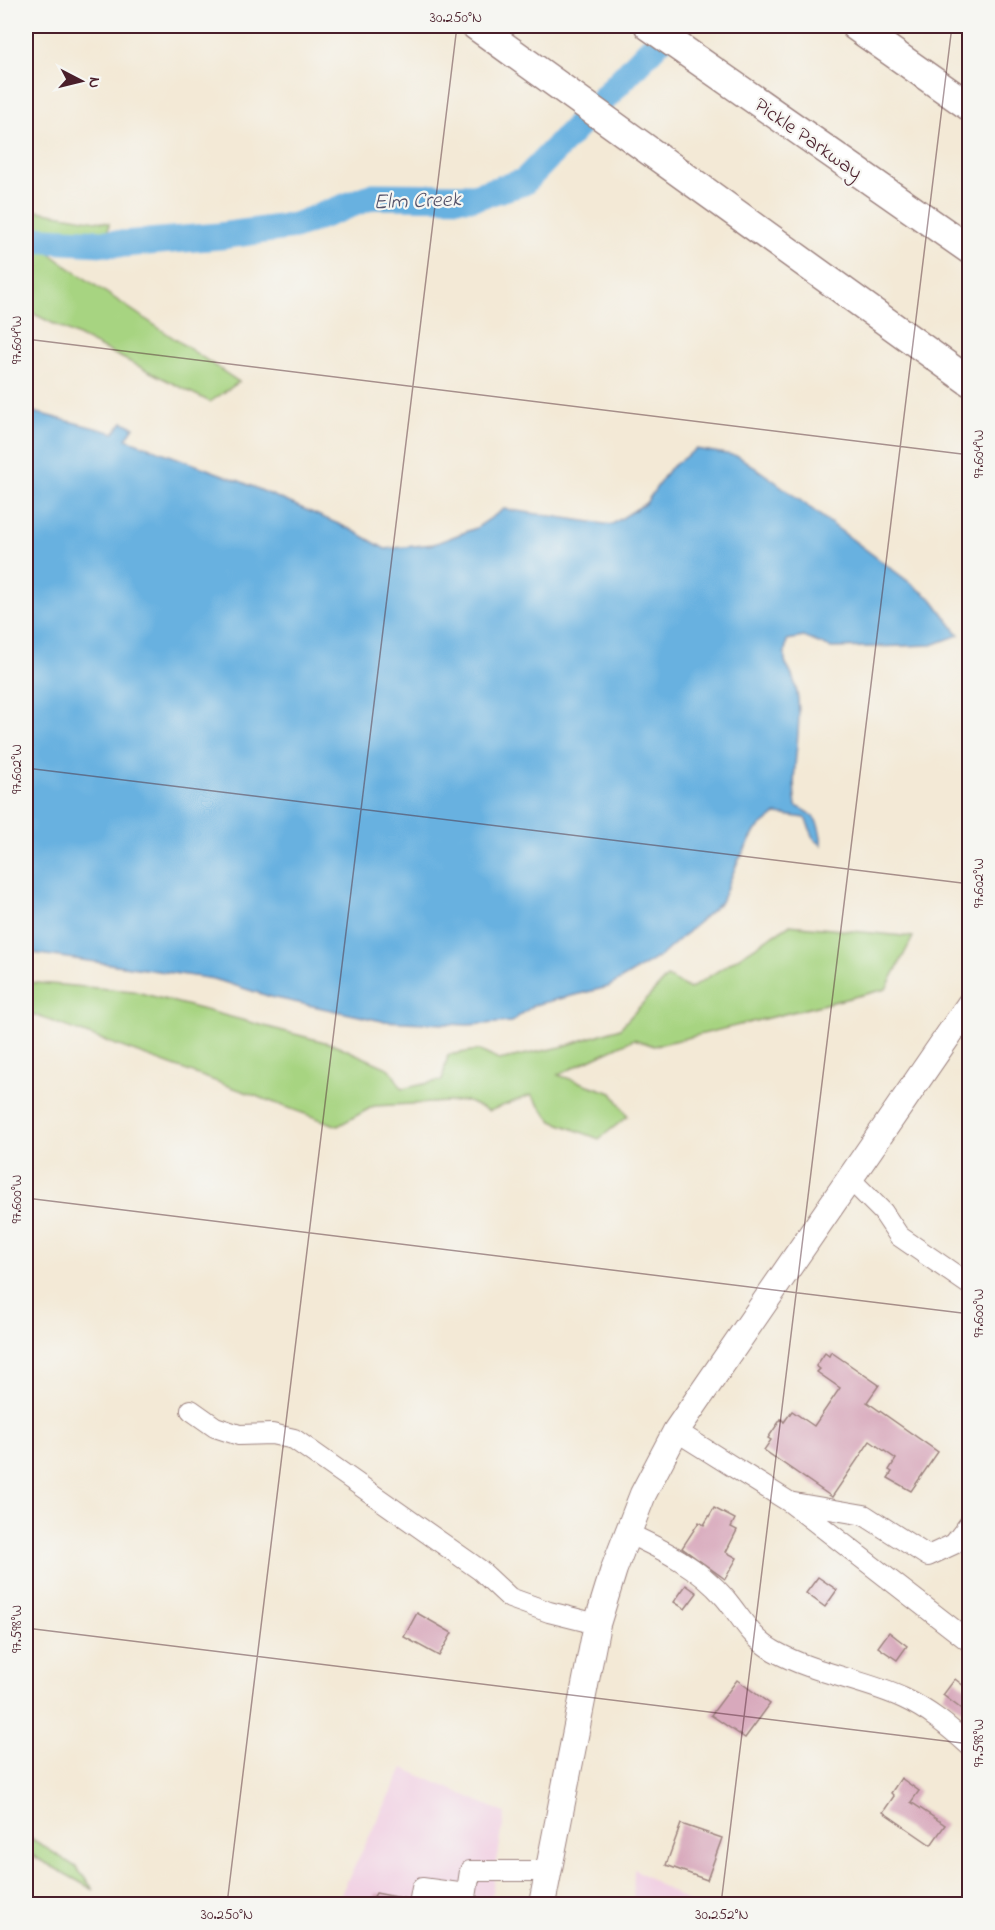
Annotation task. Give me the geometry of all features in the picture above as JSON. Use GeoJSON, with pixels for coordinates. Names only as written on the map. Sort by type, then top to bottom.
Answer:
{"type":"FeatureCollection","features":[{"type":"Feature","properties":{"kind":"highway"},"geometry":{"type":"LineString","coordinates":[[476,26],[969,382]]}},
{"type":"Feature","properties":{"kind":"highway","name":"Pickle Parkway"},"geometry":{"type":"LineString","coordinates":[[650,26],[969,250]]}},
{"type":"Feature","properties":{"kind":"highway"},"geometry":{"type":"LineString","coordinates":[[855,26],[969,107]]}},
{"type":"Feature","properties":{"kind":"main road"},"geometry":{"type":"LineString","coordinates":[[542,1905],[597,1624],[627,1533],[643,1494],[676,1431],[969,1004]]}},
{"type":"Feature","properties":{"kind":"lane"},"geometry":{"type":"LineString","coordinates":[[849,1178],[883,1212],[899,1236],[969,1285]]}},
{"type":"Feature","properties":{"kind":"lane"},"geometry":{"type":"LineString","coordinates":[[191,1410],[215,1427],[239,1435],[272,1434],[294,1439],[480,1570],[510,1598],[549,1612],[597,1624]]}},
{"type":"Feature","properties":{"kind":"lane"},"geometry":{"type":"LineString","coordinates":[[676,1431],[791,1503],[969,1642]]}},
{"type":"Feature","properties":{"kind":"lane"},"geometry":{"type":"LineString","coordinates":[[791,1503],[864,1515],[928,1556],[954,1544],[969,1523]]}},
{"type":"Feature","properties":{"kind":"lane"},"geometry":{"type":"LineString","coordinates":[[627,1533],[667,1551],[700,1574],[725,1598],[754,1636],[774,1651],[827,1674],[902,1698],[936,1716],[969,1746]]}},
{"type":"Feature","properties":{"kind":"lane"},"geometry":{"type":"LineString","coordinates":[[419,1905],[422,1888],[466,1899],[470,1871],[548,1870]]}},
{"type":"Feature","properties":{"kind":"shaded area"},"geometry":{"type":"Polygon","coordinates":[[[403,1768],[505,1813],[490,1904],[336,1904],[403,1768]]]}},
{"type":"Feature","properties":{"kind":"shaded area"},"geometry":{"type":"Polygon","coordinates":[[[634,1869],[692,1904],[633,1904],[634,1869]]]}},
{"type":"Feature","properties":{"kind":"green space"},"geometry":{"type":"Polygon","coordinates":[[[26,209],[109,223],[108,234],[26,226],[26,209]]]}},
{"type":"Feature","properties":{"kind":"green space"},"geometry":{"type":"Polygon","coordinates":[[[26,235],[68,267],[239,382],[210,402],[26,310],[26,235]]]}},
{"type":"Feature","properties":{"kind":"green space"},"geometry":{"type":"Polygon","coordinates":[[[789,925],[913,937],[886,989],[654,1046],[634,1039],[558,1075],[612,1093],[628,1116],[599,1139],[552,1121],[531,1095],[489,1111],[466,1101],[374,1106],[338,1126],[26,1012],[26,982],[133,991],[336,1045],[390,1069],[402,1089],[442,1080],[448,1055],[478,1050],[499,1060],[561,1047],[620,1028],[667,977],[690,989],[789,925]]]}},
{"type":"Feature","properties":{"kind":"green space"},"geometry":{"type":"Polygon","coordinates":[[[26,1835],[76,1867],[94,1890],[26,1852],[26,1835]]]}},
{"type":"Feature","properties":{"kind":"water"},"geometry":{"type":"Polygon","coordinates":[[[26,410],[114,433],[123,422],[134,427],[126,439],[242,482],[352,530],[385,549],[434,544],[476,528],[504,509],[611,525],[646,503],[669,469],[696,449],[738,456],[933,600],[959,635],[932,645],[872,647],[831,648],[804,637],[787,640],[785,661],[795,684],[799,714],[794,776],[796,806],[813,816],[820,831],[822,845],[815,840],[805,818],[776,814],[756,830],[738,861],[721,902],[662,955],[608,987],[534,1005],[511,1022],[468,1025],[382,1021],[271,997],[214,979],[26,952],[26,410]]]}},
{"type":"Feature","properties":{"kind":"building"},"geometry":{"type":"Polygon","coordinates":[[[831,1352],[879,1385],[867,1402],[938,1452],[911,1491],[888,1478],[892,1472],[889,1470],[896,1459],[870,1441],[832,1497],[764,1450],[771,1440],[768,1438],[781,1419],[784,1422],[792,1411],[814,1426],[840,1388],[817,1372],[820,1369],[816,1366],[825,1353],[829,1356],[831,1352]]]}},
{"type":"Feature","properties":{"kind":"building"},"geometry":{"type":"Polygon","coordinates":[[[714,1508],[735,1519],[731,1527],[737,1530],[726,1552],[737,1558],[725,1579],[682,1548],[699,1522],[704,1525],[714,1508]]]}},
{"type":"Feature","properties":{"kind":"building"},"geometry":{"type":"Polygon","coordinates":[[[818,1577],[837,1590],[825,1607],[806,1593],[818,1577]]]}},
{"type":"Feature","properties":{"kind":"building"},"geometry":{"type":"Polygon","coordinates":[[[686,1585],[697,1593],[685,1609],[674,1602],[686,1585]]]}},
{"type":"Feature","properties":{"kind":"building"},"geometry":{"type":"Polygon","coordinates":[[[417,1613],[452,1633],[439,1656],[404,1637],[417,1613]]]}},
{"type":"Feature","properties":{"kind":"building"},"geometry":{"type":"Polygon","coordinates":[[[889,1632],[907,1646],[897,1660],[878,1647],[889,1632]]]}},
{"type":"Feature","properties":{"kind":"building"},"geometry":{"type":"Polygon","coordinates":[[[955,1679],[969,1690],[969,1703],[964,1711],[943,1695],[955,1679]]]}},
{"type":"Feature","properties":{"kind":"building"},"geometry":{"type":"Polygon","coordinates":[[[737,1680],[770,1704],[745,1738],[711,1715],[737,1680]]]}},
{"type":"Feature","properties":{"kind":"building"},"geometry":{"type":"Polygon","coordinates":[[[901,1778],[919,1791],[911,1802],[945,1825],[931,1845],[883,1812],[894,1796],[891,1793],[901,1778]]]}},
{"type":"Feature","properties":{"kind":"building"},"geometry":{"type":"Polygon","coordinates":[[[681,1824],[722,1838],[707,1880],[666,1865],[681,1824]]]}},
{"type":"Feature","properties":{"kind":"building"},"geometry":{"type":"Polygon","coordinates":[[[376,1893],[407,1899],[407,1905],[369,1905],[376,1893]]]}},
{"type":"Feature","properties":{"kind":"waterway","name":"Elm Creek"},"geometry":{"type":"LineString","coordinates":[[26,239],[123,244],[220,236],[295,226],[373,196],[474,197],[524,182],[673,26]]}}]}
